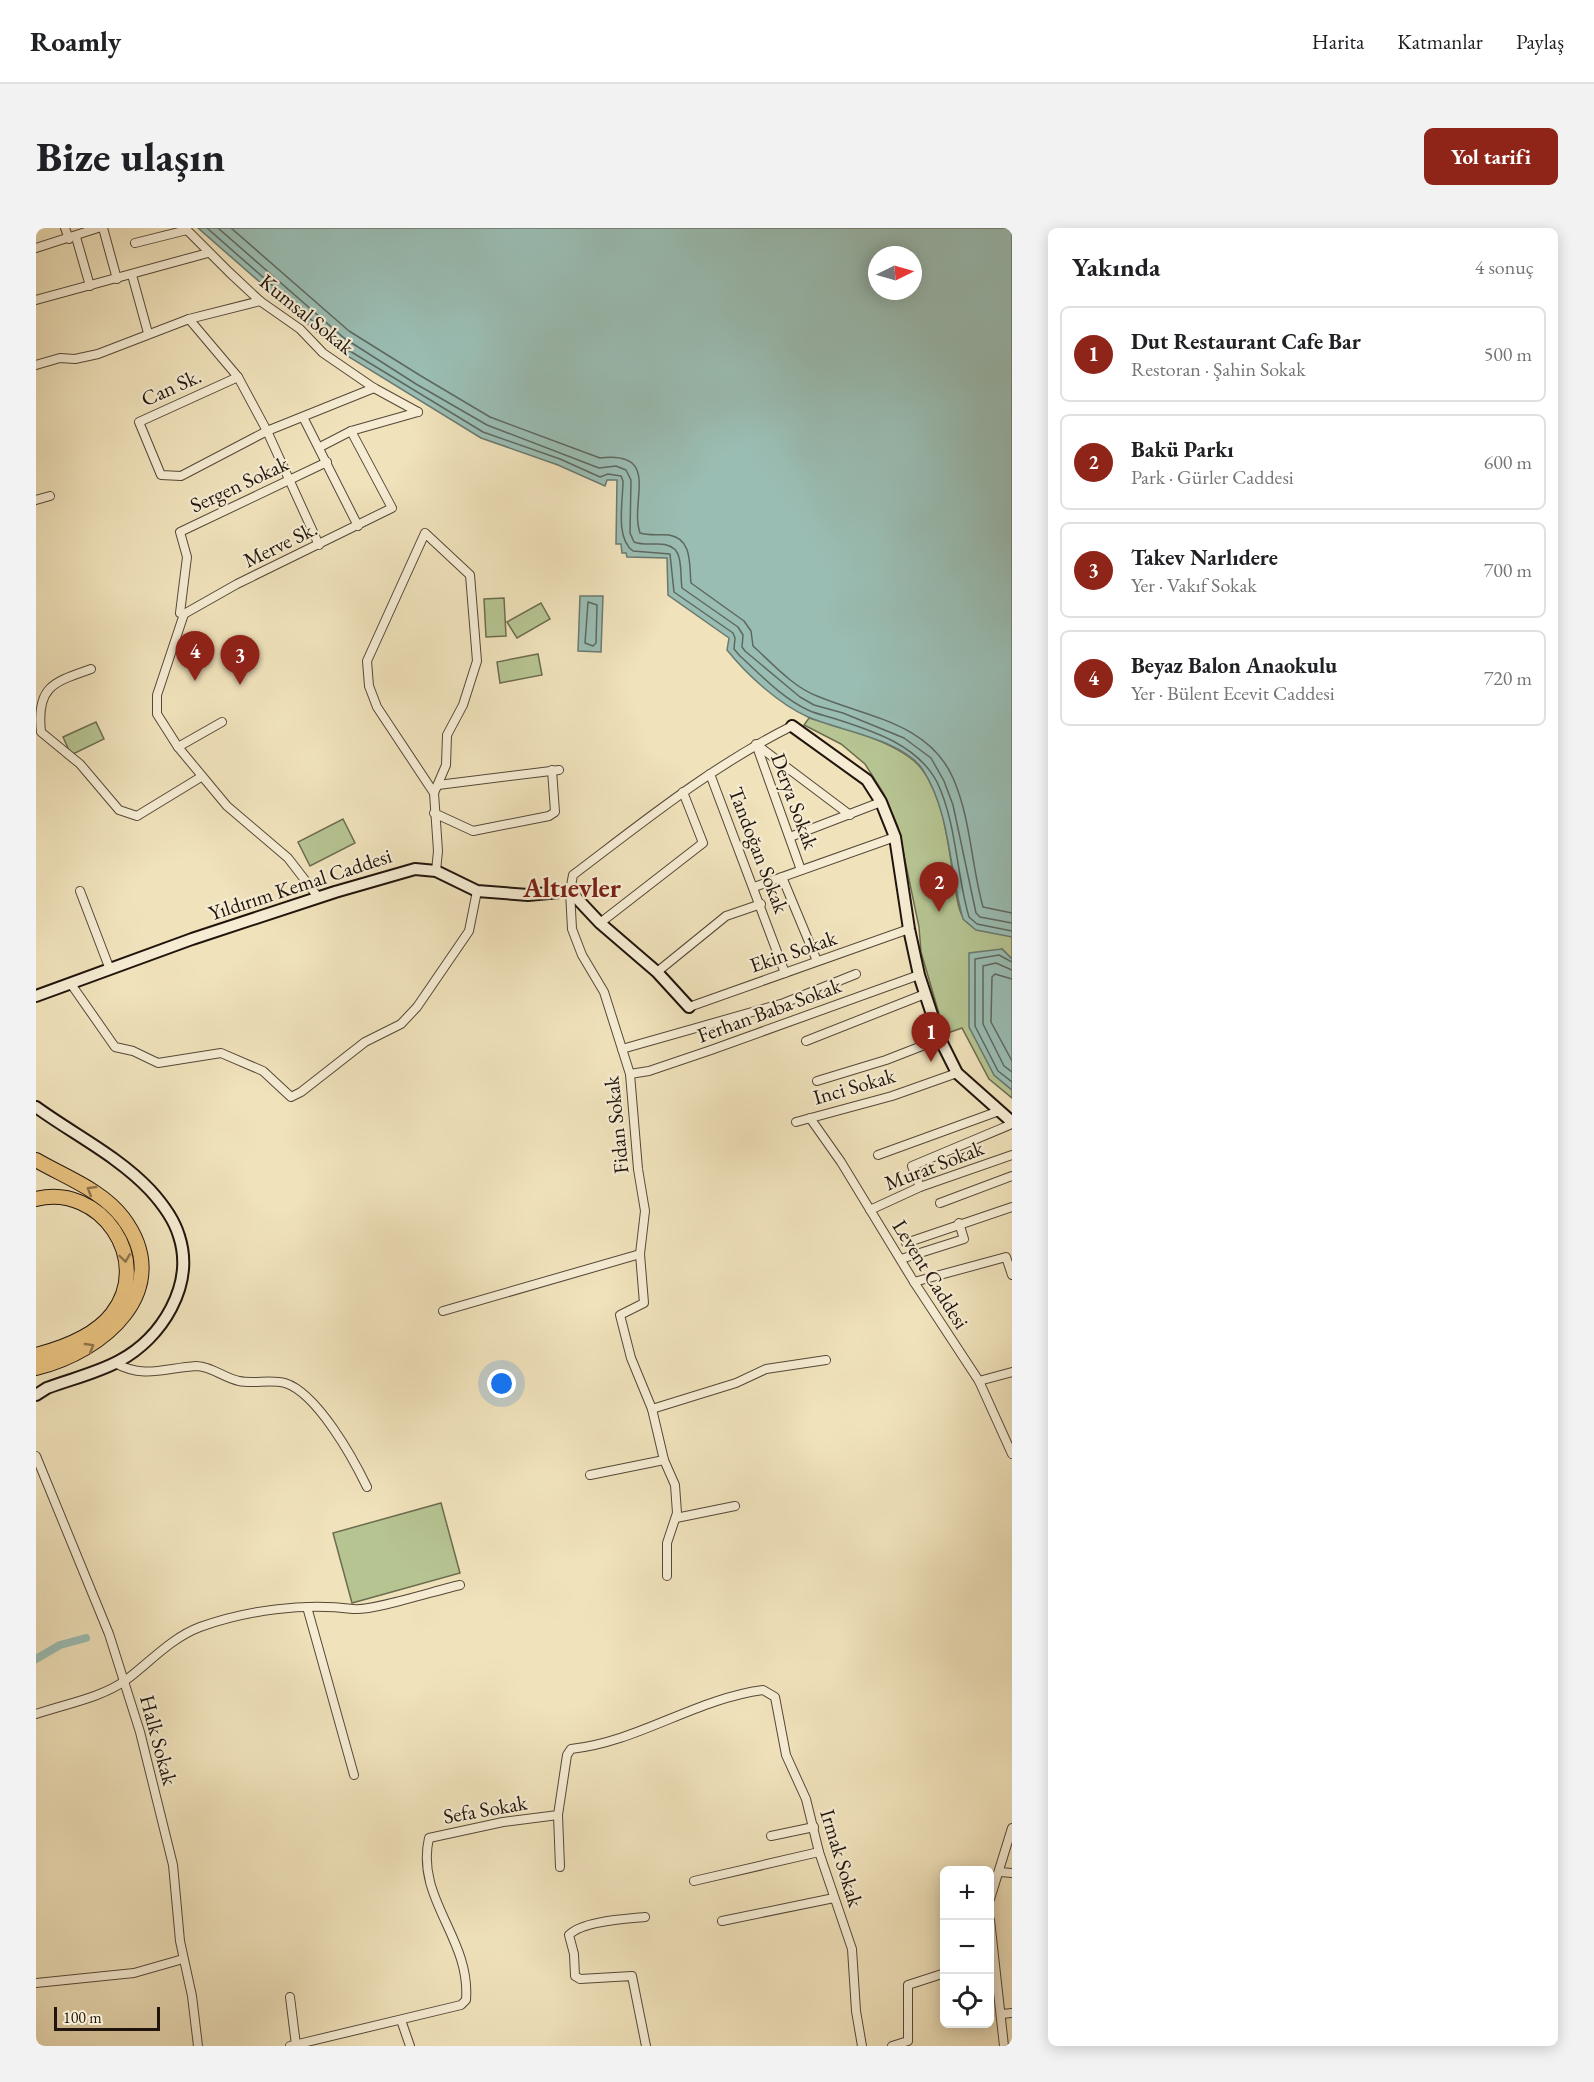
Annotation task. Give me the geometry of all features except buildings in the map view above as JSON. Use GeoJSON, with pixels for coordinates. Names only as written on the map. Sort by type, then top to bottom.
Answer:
{"type":"FeatureCollection","features":[{"type":"Feature","properties":{"kind":"highway"},"geometry":{"type":"LineString","coordinates":[[36,1160],[84,1186],[112,1206],[133,1235],[140,1272],[137,1294],[128,1313],[115,1328],[82,1352],[36,1368]]}},
{"type":"Feature","properties":{"kind":"highway"},"geometry":{"type":"LineString","coordinates":[[36,1199],[63,1197],[89,1204],[116,1231],[127,1264],[120,1300],[112,1314],[74,1342],[36,1355]]}},
{"type":"Feature","properties":{"kind":"street"},"geometry":{"type":"LineString","coordinates":[[65,228],[73,238],[90,286]]}},
{"type":"Feature","properties":{"kind":"street"},"geometry":{"type":"LineString","coordinates":[[36,248],[100,228],[117,279]]}},
{"type":"Feature","properties":{"kind":"street"},"geometry":{"type":"LineString","coordinates":[[135,243],[186,229]]}},
{"type":"Feature","properties":{"kind":"street","name":"Kumsal Sokak"},"geometry":{"type":"LineString","coordinates":[[186,229],[208,253],[260,301],[300,329],[323,353],[374,388],[418,412],[351,431]]}},
{"type":"Feature","properties":{"kind":"street"},"geometry":{"type":"LineString","coordinates":[[36,300],[208,253]]}},
{"type":"Feature","properties":{"kind":"street"},"geometry":{"type":"LineString","coordinates":[[132,275],[148,333]]}},
{"type":"Feature","properties":{"kind":"street"},"geometry":{"type":"LineString","coordinates":[[36,364],[60,358],[75,359],[98,354],[189,319],[260,301]]}},
{"type":"Feature","properties":{"kind":"street"},"geometry":{"type":"LineString","coordinates":[[189,319],[238,377],[267,431],[319,545]]}},
{"type":"Feature","properties":{"kind":"street","name":"Can Sk."},"geometry":{"type":"LineString","coordinates":[[238,377],[139,422],[161,475],[181,476],[267,431]]}},
{"type":"Feature","properties":{"kind":"street"},"geometry":{"type":"LineString","coordinates":[[267,431],[374,388]]}},
{"type":"Feature","properties":{"kind":"street"},"geometry":{"type":"LineString","coordinates":[[303,417],[358,526]]}},
{"type":"Feature","properties":{"kind":"street"},"geometry":{"type":"LineString","coordinates":[[320,447],[351,431]]}},
{"type":"Feature","properties":{"kind":"street","name":"Merve Sk."},"geometry":{"type":"LineString","coordinates":[[184,614],[237,584],[393,508],[351,431]]}},
{"type":"Feature","properties":{"kind":"street","name":"Sergen Sokak"},"geometry":{"type":"LineString","coordinates":[[184,614],[180,613],[188,557],[180,532],[327,462]]}},
{"type":"Feature","properties":{"kind":"street"},"geometry":{"type":"LineString","coordinates":[[36,500],[50,496]]}},
{"type":"Feature","properties":{"kind":"street"},"geometry":{"type":"LineString","coordinates":[[436,789],[377,707],[369,686],[367,660],[425,533],[470,575],[477,661],[463,705],[447,735],[446,765],[436,789],[434,813],[438,851],[436,871]]}},
{"type":"Feature","properties":{"kind":"street"},"geometry":{"type":"LineString","coordinates":[[184,614],[157,694],[157,714],[201,777],[227,806],[288,858],[318,897]]}},
{"type":"Feature","properties":{"kind":"street"},"geometry":{"type":"LineString","coordinates":[[91,669],[53,683],[45,693],[41,703],[41,732],[80,764],[119,810],[137,816],[201,777]]}},
{"type":"Feature","properties":{"kind":"street"},"geometry":{"type":"LineString","coordinates":[[178,747],[222,722]]}},
{"type":"Feature","properties":{"kind":"street"},"geometry":{"type":"LineString","coordinates":[[689,1007],[657,972],[600,923],[570,891],[573,875],[682,792],[756,744],[792,726],[867,780],[881,802],[895,837],[909,929],[919,975],[940,1039],[957,1073],[1012,1123],[912,1166],[920,1187]]}},
{"type":"Feature","properties":{"kind":"street"},"geometry":{"type":"LineString","coordinates":[[756,744],[850,815]]}},
{"type":"Feature","properties":{"kind":"street","name":"Derya Sokak"},"geometry":{"type":"LineString","coordinates":[[756,744],[801,870]]}},
{"type":"Feature","properties":{"kind":"street"},"geometry":{"type":"LineString","coordinates":[[434,813],[473,831],[549,816],[555,812],[556,770],[436,789]]}},
{"type":"Feature","properties":{"kind":"street","name":"Tandoğan Sokak"},"geometry":{"type":"LineString","coordinates":[[710,774],[761,904],[785,973]]}},
{"type":"Feature","properties":{"kind":"street"},"geometry":{"type":"LineString","coordinates":[[600,923],[703,843],[682,792]]}},
{"type":"Feature","properties":{"kind":"street"},"geometry":{"type":"LineString","coordinates":[[790,837],[881,802]]}},
{"type":"Feature","properties":{"kind":"street"},"geometry":{"type":"LineString","coordinates":[[754,887],[895,837]]}},
{"type":"Feature","properties":{"kind":"street","name":"Yıldırım Kemal Caddesi"},"geometry":{"type":"LineString","coordinates":[[40,994],[71,984],[109,967],[318,897],[415,869],[436,871],[477,891],[528,895],[570,891]]}},
{"type":"Feature","properties":{"kind":"street"},"geometry":{"type":"LineString","coordinates":[[782,877],[817,961]]}},
{"type":"Feature","properties":{"kind":"street"},"geometry":{"type":"LineString","coordinates":[[80,891],[109,967]]}},
{"type":"Feature","properties":{"kind":"street"},"geometry":{"type":"LineString","coordinates":[[71,984],[115,1047],[133,1051],[158,1063],[221,1053],[263,1071],[291,1097],[301,1092],[365,1042],[401,1024],[417,1007],[469,931],[477,891]]}},
{"type":"Feature","properties":{"kind":"street","name":"Fidan Sokak"},"geometry":{"type":"LineString","coordinates":[[570,891],[572,929],[582,955],[604,992],[630,1074],[638,1170],[645,1211],[640,1254],[644,1303],[620,1315],[634,1366],[652,1409]]}},
{"type":"Feature","properties":{"kind":"street"},"geometry":{"type":"LineString","coordinates":[[657,972],[726,916],[761,904]]}},
{"type":"Feature","properties":{"kind":"street","name":"Ekin Sokak"},"geometry":{"type":"LineString","coordinates":[[689,1007],[909,929]]}},
{"type":"Feature","properties":{"kind":"street"},"geometry":{"type":"LineString","coordinates":[[622,1049],[784,1003],[855,974]]}},
{"type":"Feature","properties":{"kind":"street","name":"Ferhan Baba Sokak"},"geometry":{"type":"LineString","coordinates":[[630,1074],[649,1071],[711,1050],[919,975]]}},
{"type":"Feature","properties":{"kind":"street"},"geometry":{"type":"LineString","coordinates":[[806,1041],[925,994]]}},
{"type":"Feature","properties":{"kind":"street"},"geometry":{"type":"LineString","coordinates":[[817,1081],[886,1060],[940,1039]]}},
{"type":"Feature","properties":{"kind":"street","name":"Inci Sokak"},"geometry":{"type":"LineString","coordinates":[[796,1122],[892,1096],[957,1073]]}},
{"type":"Feature","properties":{"kind":"street"},"geometry":{"type":"LineString","coordinates":[[36,1107],[121,1165],[149,1189],[167,1212],[180,1236],[182,1268],[177,1293],[166,1320],[147,1342],[115,1363],[47,1388],[36,1395]]}},
{"type":"Feature","properties":{"kind":"street"},"geometry":{"type":"LineString","coordinates":[[878,1155],[999,1112]]}},
{"type":"Feature","properties":{"kind":"street","name":"Levent Caddesi"},"geometry":{"type":"LineString","coordinates":[[810,1118],[841,1162],[914,1282],[979,1381],[1012,1454]]}},
{"type":"Feature","properties":{"kind":"street","name":"Murat Sokak"},"geometry":{"type":"LineString","coordinates":[[870,1210],[920,1187],[1012,1155]]}},
{"type":"Feature","properties":{"kind":"street"},"geometry":{"type":"LineString","coordinates":[[940,1203],[1012,1176]]}},
{"type":"Feature","properties":{"kind":"street"},"geometry":{"type":"LineString","coordinates":[[906,1243],[959,1223],[1012,1207]]}},
{"type":"Feature","properties":{"kind":"street"},"geometry":{"type":"LineString","coordinates":[[901,1259],[964,1239],[959,1223]]}},
{"type":"Feature","properties":{"kind":"street"},"geometry":{"type":"LineString","coordinates":[[443,1311],[640,1254]]}},
{"type":"Feature","properties":{"kind":"street"},"geometry":{"type":"LineString","coordinates":[[914,1282],[1009,1256],[1012,1275]]}},
{"type":"Feature","properties":{"kind":"street"},"geometry":{"type":"LineString","coordinates":[[667,1576],[667,1543],[676,1518],[675,1485],[664,1460],[652,1409],[736,1383],[766,1369],[826,1360]]}},
{"type":"Feature","properties":{"kind":"street"},"geometry":{"type":"LineString","coordinates":[[115,1363],[134,1372],[149,1373],[204,1367],[241,1382],[285,1383],[296,1389],[320,1412],[354,1461],[367,1487]]}},
{"type":"Feature","properties":{"kind":"street"},"geometry":{"type":"LineString","coordinates":[[979,1381],[1012,1372]]}},
{"type":"Feature","properties":{"kind":"street","name":"Halk Sokak"},"geometry":{"type":"LineString","coordinates":[[36,1456],[109,1634],[124,1681],[173,1865],[183,1959],[192,1996],[198,2046]]}},
{"type":"Feature","properties":{"kind":"street"},"geometry":{"type":"LineString","coordinates":[[590,1475],[664,1460]]}},
{"type":"Feature","properties":{"kind":"street"},"geometry":{"type":"LineString","coordinates":[[676,1518],[735,1506]]}},
{"type":"Feature","properties":{"kind":"street"},"geometry":{"type":"LineString","coordinates":[[36,1714],[89,1697],[124,1681],[178,1636],[200,1627],[243,1616],[306,1607],[354,1609],[460,1585]]}},
{"type":"Feature","properties":{"kind":"street"},"geometry":{"type":"LineString","coordinates":[[306,1607],[354,1775]]}},
{"type":"Feature","properties":{"kind":"street","name":"Sefa Sokak"},"geometry":{"type":"LineString","coordinates":[[293,2045],[461,2005],[466,2000],[467,1978],[462,1961],[428,1881],[425,1862],[429,1838],[492,1824],[558,1815],[567,1755],[571,1749],[605,1743],[696,1708],[762,1690]]}},
{"type":"Feature","properties":{"kind":"street","name":"Irmak Sokak"},"geometry":{"type":"LineString","coordinates":[[762,1690],[775,1697],[786,1755],[806,1799],[819,1852],[852,1949],[855,2011],[862,2046]]}},
{"type":"Feature","properties":{"kind":"street"},"geometry":{"type":"LineString","coordinates":[[558,1815],[560,1867]]}},
{"type":"Feature","properties":{"kind":"street"},"geometry":{"type":"LineString","coordinates":[[771,1836],[814,1827]]}},
{"type":"Feature","properties":{"kind":"street"},"geometry":{"type":"LineString","coordinates":[[994,1888],[1012,1828]]}},
{"type":"Feature","properties":{"kind":"street"},"geometry":{"type":"LineString","coordinates":[[694,1881],[819,1852]]}},
{"type":"Feature","properties":{"kind":"street"},"geometry":{"type":"LineString","coordinates":[[1000,1872],[1012,1873]]}},
{"type":"Feature","properties":{"kind":"street"},"geometry":{"type":"LineString","coordinates":[[722,1921],[834,1898]]}},
{"type":"Feature","properties":{"kind":"street"},"geometry":{"type":"LineString","coordinates":[[645,1917],[601,1923],[573,1931],[569,1935],[574,1954],[574,1976],[580,1978],[632,1976],[646,2046]]}},
{"type":"Feature","properties":{"kind":"street"},"geometry":{"type":"LineString","coordinates":[[994,1951],[1004,2046]]}},
{"type":"Feature","properties":{"kind":"street"},"geometry":{"type":"LineString","coordinates":[[36,1983],[134,1973],[183,1959]]}},
{"type":"Feature","properties":{"kind":"street"},"geometry":{"type":"LineString","coordinates":[[892,2046],[908,2041],[908,1984],[942,1974]]}},
{"type":"Feature","properties":{"kind":"street"},"geometry":{"type":"LineString","coordinates":[[290,1997],[293,2045]]}},
{"type":"Feature","properties":{"kind":"street"},"geometry":{"type":"LineString","coordinates":[[1002,2014],[1012,2013]]}},
{"type":"Feature","properties":{"kind":"street"},"geometry":{"type":"LineString","coordinates":[[401,2020],[410,2046]]}},
{"type":"Feature","properties":{"kind":"green space"},"geometry":{"type":"Polygon","coordinates":[[[504,598],[506,636],[486,637],[484,599],[504,598]]]}},
{"type":"Feature","properties":{"kind":"green space"},"geometry":{"type":"Polygon","coordinates":[[[541,603],[550,619],[517,638],[507,622],[541,603]]]}},
{"type":"Feature","properties":{"kind":"green space"},"geometry":{"type":"Polygon","coordinates":[[[538,654],[542,675],[500,683],[497,662],[538,654]]]}},
{"type":"Feature","properties":{"kind":"green space"},"geometry":{"type":"Polygon","coordinates":[[[809,718],[885,743],[912,759],[928,779],[943,818],[957,898],[963,917],[976,928],[1012,937],[1012,959],[1002,949],[994,1075],[1012,1090],[1012,1098],[989,1079],[962,1028],[945,1034],[921,952],[919,927],[898,827],[884,794],[865,764],[841,744],[804,725],[809,718]]]}},
{"type":"Feature","properties":{"kind":"green space"},"geometry":{"type":"Polygon","coordinates":[[[96,722],[104,739],[71,755],[63,737],[96,722]]]}},
{"type":"Feature","properties":{"kind":"green space"},"geometry":{"type":"Polygon","coordinates":[[[343,819],[355,843],[310,866],[298,842],[343,819]]]}},
{"type":"Feature","properties":{"kind":"green space"},"geometry":{"type":"Polygon","coordinates":[[[441,1503],[460,1573],[352,1603],[333,1533],[441,1503]]]}},
{"type":"Feature","properties":{"kind":"water"},"geometry":{"type":"Polygon","coordinates":[[[198,228],[1012,228],[1012,937],[976,930],[963,919],[939,805],[923,770],[914,759],[886,743],[808,717],[786,705],[754,679],[727,650],[729,638],[668,595],[667,558],[627,557],[626,553],[622,553],[621,544],[616,544],[617,480],[607,480],[605,486],[558,465],[481,438],[336,349],[198,228]]]}},
{"type":"Feature","properties":{"kind":"water"},"geometry":{"type":"Polygon","coordinates":[[[580,596],[603,596],[601,652],[578,651],[580,596]]]}},
{"type":"Feature","properties":{"kind":"water"},"geometry":{"type":"Polygon","coordinates":[[[1002,949],[1012,959],[1012,1090],[994,1075],[969,1027],[969,953],[1002,949]]]}},
{"type":"Feature","properties":{"kind":"waterway"},"geometry":{"type":"LineString","coordinates":[[36,1659],[60,1645],[86,1638]]}},
{"type":"Feature","properties":{"kind":"place","name":"Beyaz Balon Anaokulu"},"geometry":{"type":"Point","coordinates":[195,681]}},
{"type":"Feature","properties":{"kind":"place","name":"Takev Narlıdere"},"geometry":{"type":"Point","coordinates":[240,685]}},
{"type":"Feature","properties":{"kind":"place","name":"Bakü Parkı"},"geometry":{"type":"Point","coordinates":[939,912]}},
{"type":"Feature","properties":{"kind":"place","name":"Dut Restaurant Cafe Bar"},"geometry":{"type":"Point","coordinates":[931,1062]}},
{"type":"Feature","properties":{"kind":"district","name":"Altıevler"},"geometry":{"type":"Point","coordinates":[572,887]}}]}
